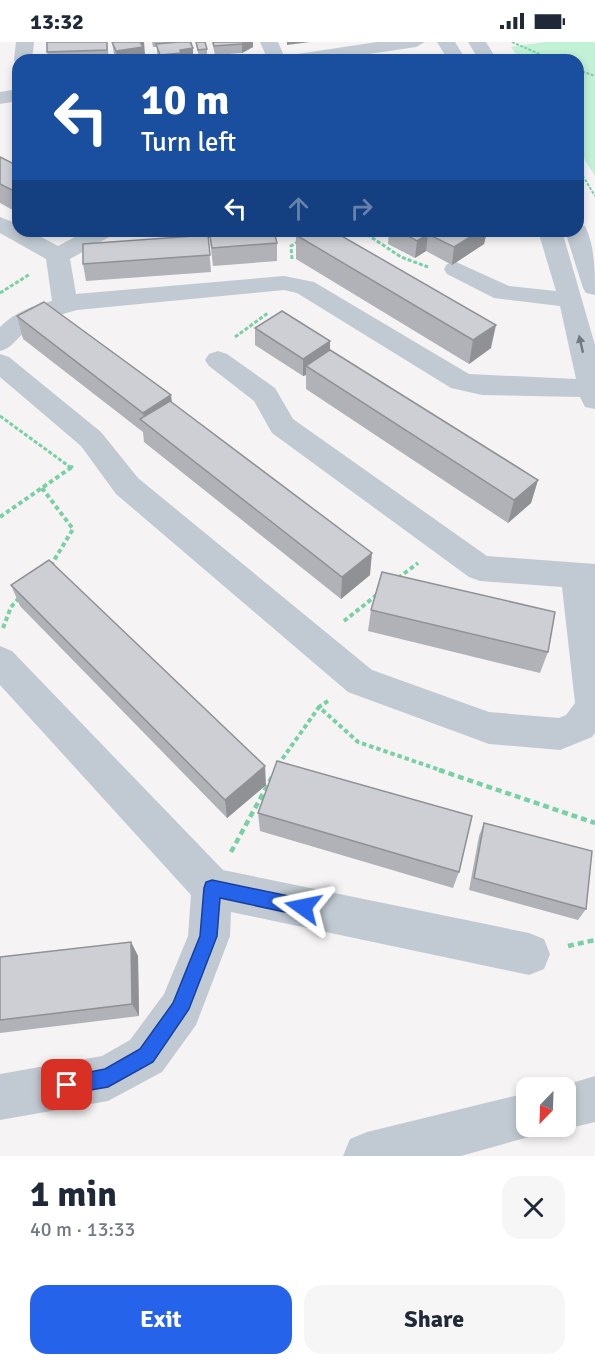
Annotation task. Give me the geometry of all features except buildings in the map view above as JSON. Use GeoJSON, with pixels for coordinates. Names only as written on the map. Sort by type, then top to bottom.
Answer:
{"type":"FeatureCollection","features":[{"type":"Feature","properties":{"kind":"street"},"geometry":{"type":"LineString","coordinates":[[332,54],[416,42]]}},
{"type":"Feature","properties":{"kind":"street"},"geometry":{"type":"LineString","coordinates":[[584,213],[595,288]]}},
{"type":"Feature","properties":{"kind":"street"},"geometry":{"type":"LineString","coordinates":[[24,237],[58,256]]}},
{"type":"Feature","properties":{"kind":"street"},"geometry":{"type":"LineString","coordinates":[[58,256],[92,237]]}},
{"type":"Feature","properties":{"kind":"street"},"geometry":{"type":"LineString","coordinates":[[0,343],[14,328],[42,311],[65,305],[284,283],[305,287],[461,382],[482,386],[593,394],[571,300],[552,237]]}},
{"type":"Feature","properties":{"kind":"street"},"geometry":{"type":"LineString","coordinates":[[58,256],[65,305]]}},
{"type":"Feature","properties":{"kind":"street"},"geometry":{"type":"LineString","coordinates":[[456,268],[503,293],[571,300]]}},
{"type":"Feature","properties":{"kind":"street"},"geometry":{"type":"LineString","coordinates":[[0,363],[91,439],[127,486],[360,681],[489,728],[560,734],[579,726],[593,706],[586,576],[480,568],[282,426],[265,395],[218,360]]}},
{"type":"Feature","properties":{"kind":"street"},"geometry":{"type":"LineString","coordinates":[[0,661],[212,888],[529,954]]}},
{"type":"Feature","properties":{"kind":"street"},"geometry":{"type":"LineString","coordinates":[[0,1097],[108,1078],[146,1056],[180,1009],[209,936],[212,888]]}},
{"type":"Feature","properties":{"kind":"street"},"geometry":{"type":"LineString","coordinates":[[576,1104],[595,1099]]}},
{"type":"Feature","properties":{"kind":"street"},"geometry":{"type":"LineString","coordinates":[[369,1156],[516,1119]]}},
{"type":"Feature","properties":{"kind":"path"},"geometry":{"type":"LineString","coordinates":[[512,42],[539,54]]}},
{"type":"Feature","properties":{"kind":"path"},"geometry":{"type":"LineString","coordinates":[[374,237],[399,258],[415,266],[456,268]]}},
{"type":"Feature","properties":{"kind":"path"},"geometry":{"type":"LineString","coordinates":[[218,360],[224,355],[216,350],[305,287]]}},
{"type":"Feature","properties":{"kind":"path"},"geometry":{"type":"LineString","coordinates":[[0,416],[70,468]]}},
{"type":"Feature","properties":{"kind":"path"},"geometry":{"type":"LineString","coordinates":[[0,518],[98,448]]}},
{"type":"Feature","properties":{"kind":"path"},"geometry":{"type":"LineString","coordinates":[[42,488],[73,529],[49,569]]}},
{"type":"Feature","properties":{"kind":"path"},"geometry":{"type":"LineString","coordinates":[[389,585],[417,563],[450,546]]}},
{"type":"Feature","properties":{"kind":"path"},"geometry":{"type":"LineString","coordinates":[[0,637],[11,607],[26,592]]}},
{"type":"Feature","properties":{"kind":"path"},"geometry":{"type":"LineString","coordinates":[[315,644],[380,592]]}},
{"type":"Feature","properties":{"kind":"path"},"geometry":{"type":"LineString","coordinates":[[212,888],[289,746],[318,707],[360,681]]}},
{"type":"Feature","properties":{"kind":"path"},"geometry":{"type":"LineString","coordinates":[[318,707],[358,742],[595,823]]}},
{"type":"Feature","properties":{"kind":"green space"},"geometry":{"type":"Polygon","coordinates":[[[545,42],[595,42],[595,176],[584,159],[584,54],[516,54],[511,47],[545,42]]]}},
{"type":"Feature","properties":{"kind":"route"},"geometry":{"type":"LineString","coordinates":[[67,1085],[108,1078],[146,1056],[180,1009],[209,936],[212,888],[303,907]]}}]}
